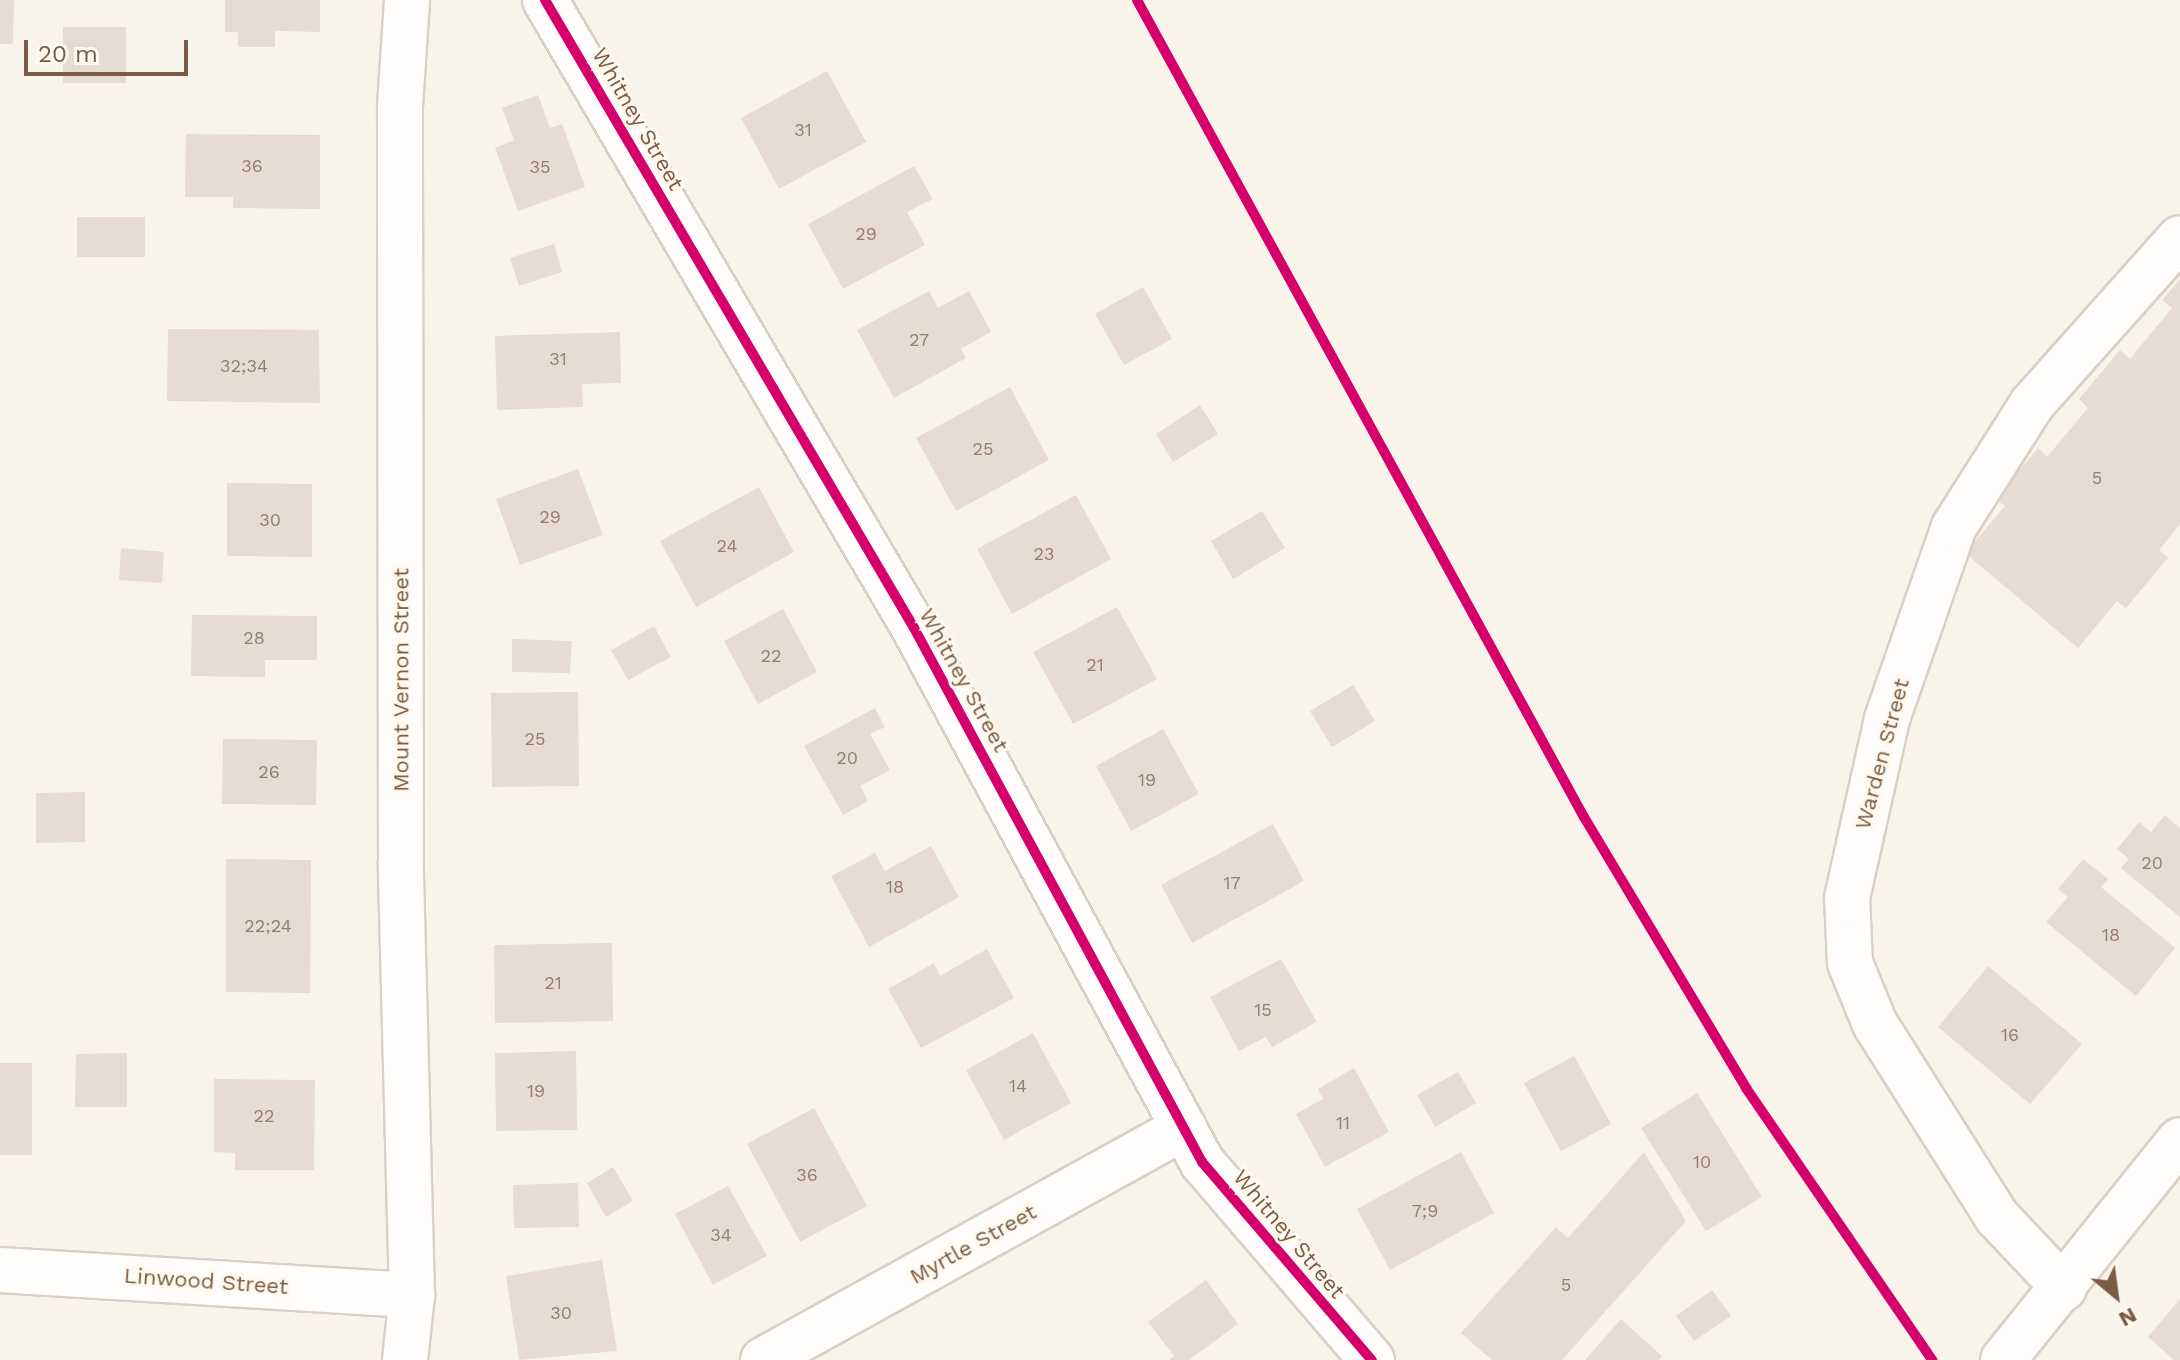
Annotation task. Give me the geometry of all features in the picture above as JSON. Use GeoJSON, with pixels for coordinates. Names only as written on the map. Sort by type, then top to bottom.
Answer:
{"type":"FeatureCollection","features":[{"type":"Feature","properties":{"kind":"street","name":"Mount Vernon Street"},"geometry":{"type":"LineString","coordinates":[[405,1360],[412,1295],[401,863],[400,106],[407,0]]}},
{"type":"Feature","properties":{"kind":"street","name":"Whitney Street"},"geometry":{"type":"LineString","coordinates":[[545,0],[914,628],[1202,1162],[1372,1360]]}},
{"type":"Feature","properties":{"kind":"street","name":"Warden Street"},"geometry":{"type":"LineString","coordinates":[[2064,1288],[1997,1217],[1875,1024],[1850,963],[1847,898],[1887,719],[1954,527],[2032,404],[2180,238]]}},
{"type":"Feature","properties":{"kind":"street","name":"Myrtle Street"},"geometry":{"type":"LineString","coordinates":[[763,1360],[1184,1128]]}},
{"type":"Feature","properties":{"kind":"street"},"geometry":{"type":"LineString","coordinates":[[2003,1360],[2180,1140]]}},
{"type":"Feature","properties":{"kind":"street","name":"Linwood Street"},"geometry":{"type":"LineString","coordinates":[[0,1270],[412,1295]]}},
{"type":"Feature","properties":{"kind":"building"},"geometry":{"type":"Polygon","coordinates":[[[0,0],[14,0],[13,44],[0,44],[0,0]]]}},
{"type":"Feature","properties":{"kind":"building"},"geometry":{"type":"Polygon","coordinates":[[[225,0],[320,0],[320,32],[275,31],[275,47],[238,47],[238,32],[225,32],[225,0]]]}},
{"type":"Feature","properties":{"kind":"building"},"geometry":{"type":"Polygon","coordinates":[[[63,27],[126,27],[126,83],[63,83],[63,27]]]}},
{"type":"Feature","properties":{"kind":"building"},"geometry":{"type":"Polygon","coordinates":[[[827,71],[866,142],[779,189],[741,118],[827,71]]]}},
{"type":"Feature","properties":{"kind":"building"},"geometry":{"type":"Polygon","coordinates":[[[538,95],[550,128],[562,124],[585,187],[518,211],[495,148],[514,140],[502,108],[538,95]]]}},
{"type":"Feature","properties":{"kind":"building"},"geometry":{"type":"Polygon","coordinates":[[[186,134],[320,135],[320,209],[233,208],[233,197],[185,197],[186,134]]]}},
{"type":"Feature","properties":{"kind":"building"},"geometry":{"type":"Polygon","coordinates":[[[914,166],[933,199],[907,212],[925,245],[843,289],[808,224],[914,166]]]}},
{"type":"Feature","properties":{"kind":"building"},"geometry":{"type":"Polygon","coordinates":[[[77,217],[145,217],[145,257],[77,257],[77,217]]]}},
{"type":"Feature","properties":{"kind":"building"},"geometry":{"type":"Polygon","coordinates":[[[554,244],[562,272],[519,286],[510,258],[554,244]]]}},
{"type":"Feature","properties":{"kind":"building"},"geometry":{"type":"Polygon","coordinates":[[[2180,279],[2180,524],[2159,550],[2168,558],[2126,608],[2117,601],[2078,648],[1965,553],[2005,506],[1995,499],[2038,448],[2047,457],[2088,408],[2079,399],[2120,350],[2130,359],[2172,308],[2162,300],[2180,279]]]}},
{"type":"Feature","properties":{"kind":"building"},"geometry":{"type":"Polygon","coordinates":[[[1143,287],[1172,339],[1124,365],[1095,314],[1143,287]]]}},
{"type":"Feature","properties":{"kind":"building"},"geometry":{"type":"Polygon","coordinates":[[[929,291],[938,308],[969,291],[991,332],[961,349],[966,358],[894,398],[857,330],[929,291]]]}},
{"type":"Feature","properties":{"kind":"building"},"geometry":{"type":"Polygon","coordinates":[[[168,329],[319,330],[320,403],[167,401],[168,329]]]}},
{"type":"Feature","properties":{"kind":"building"},"geometry":{"type":"Polygon","coordinates":[[[620,332],[621,383],[582,384],[583,407],[497,410],[495,336],[620,332]]]}},
{"type":"Feature","properties":{"kind":"building"},"geometry":{"type":"Polygon","coordinates":[[[1010,387],[1049,460],[956,511],[916,438],[1010,387]]]}},
{"type":"Feature","properties":{"kind":"building"},"geometry":{"type":"Polygon","coordinates":[[[1200,405],[1218,434],[1173,462],[1156,434],[1200,405]]]}},
{"type":"Feature","properties":{"kind":"building"},"geometry":{"type":"Polygon","coordinates":[[[578,469],[603,535],[520,565],[496,499],[578,469]]]}},
{"type":"Feature","properties":{"kind":"building"},"geometry":{"type":"Polygon","coordinates":[[[227,483],[312,484],[312,557],[227,556],[227,483]]]}},
{"type":"Feature","properties":{"kind":"building"},"geometry":{"type":"Polygon","coordinates":[[[759,487],[794,552],[696,607],[660,541],[759,487]]]}},
{"type":"Feature","properties":{"kind":"building"},"geometry":{"type":"Polygon","coordinates":[[[1076,495],[1111,559],[1012,614],[977,549],[1076,495]]]}},
{"type":"Feature","properties":{"kind":"building"},"geometry":{"type":"Polygon","coordinates":[[[1262,511],[1285,548],[1233,579],[1211,541],[1262,511]]]}},
{"type":"Feature","properties":{"kind":"building"},"geometry":{"type":"Polygon","coordinates":[[[121,548],[164,552],[162,583],[119,580],[121,548]]]}},
{"type":"Feature","properties":{"kind":"building"},"geometry":{"type":"Polygon","coordinates":[[[1117,607],[1157,679],[1073,724],[1033,652],[1117,607]]]}},
{"type":"Feature","properties":{"kind":"building"},"geometry":{"type":"Polygon","coordinates":[[[783,609],[817,672],[758,704],[724,641],[783,609]]]}},
{"type":"Feature","properties":{"kind":"building"},"geometry":{"type":"Polygon","coordinates":[[[192,615],[317,616],[317,660],[265,660],[265,677],[191,676],[192,615]]]}},
{"type":"Feature","properties":{"kind":"building"},"geometry":{"type":"Polygon","coordinates":[[[654,626],[671,657],[628,680],[611,650],[654,626]]]}},
{"type":"Feature","properties":{"kind":"building"},"geometry":{"type":"Polygon","coordinates":[[[512,639],[572,641],[570,673],[512,672],[512,639]]]}},
{"type":"Feature","properties":{"kind":"building"},"geometry":{"type":"Polygon","coordinates":[[[1353,685],[1375,721],[1332,747],[1310,711],[1353,685]]]}},
{"type":"Feature","properties":{"kind":"building"},"geometry":{"type":"Polygon","coordinates":[[[578,692],[579,786],[492,787],[491,693],[578,692]]]}},
{"type":"Feature","properties":{"kind":"building"},"geometry":{"type":"Polygon","coordinates":[[[875,708],[885,727],[870,734],[890,770],[860,786],[868,801],[843,815],[804,746],[875,708]]]}},
{"type":"Feature","properties":{"kind":"building"},"geometry":{"type":"Polygon","coordinates":[[[1163,729],[1199,794],[1131,831],[1096,766],[1163,729]]]}},
{"type":"Feature","properties":{"kind":"building"},"geometry":{"type":"Polygon","coordinates":[[[223,739],[317,740],[316,805],[222,804],[223,739]]]}},
{"type":"Feature","properties":{"kind":"building"},"geometry":{"type":"Polygon","coordinates":[[[85,792],[85,842],[36,843],[36,793],[85,792]]]}},
{"type":"Feature","properties":{"kind":"building"},"geometry":{"type":"Polygon","coordinates":[[[2165,815],[2180,828],[2180,917],[2121,868],[2129,859],[2117,849],[2139,822],[2151,832],[2165,815]]]}},
{"type":"Feature","properties":{"kind":"building"},"geometry":{"type":"Polygon","coordinates":[[[1273,824],[1304,881],[1192,943],[1161,885],[1273,824]]]}},
{"type":"Feature","properties":{"kind":"building"},"geometry":{"type":"Polygon","coordinates":[[[931,846],[959,897],[869,947],[831,876],[875,853],[885,871],[931,846]]]}},
{"type":"Feature","properties":{"kind":"building"},"geometry":{"type":"Polygon","coordinates":[[[226,859],[311,860],[310,993],[226,992],[226,859]]]}},
{"type":"Feature","properties":{"kind":"building"},"geometry":{"type":"Polygon","coordinates":[[[2083,859],[2108,879],[2101,887],[2175,948],[2136,996],[2046,922],[2068,897],[2058,889],[2083,859]]]}},
{"type":"Feature","properties":{"kind":"building"},"geometry":{"type":"Polygon","coordinates":[[[612,943],[613,1021],[495,1023],[494,945],[612,943]]]}},
{"type":"Feature","properties":{"kind":"building"},"geometry":{"type":"Polygon","coordinates":[[[987,949],[1014,998],[921,1048],[888,989],[934,963],[940,976],[987,949]]]}},
{"type":"Feature","properties":{"kind":"building"},"geometry":{"type":"Polygon","coordinates":[[[1281,959],[1317,1022],[1272,1047],[1266,1037],[1239,1051],[1210,997],[1281,959]]]}},
{"type":"Feature","properties":{"kind":"building"},"geometry":{"type":"Polygon","coordinates":[[[1988,966],[2082,1044],[2030,1104],[1938,1027],[1988,966]]]}},
{"type":"Feature","properties":{"kind":"building"},"geometry":{"type":"Polygon","coordinates":[[[1033,1033],[1071,1103],[1004,1140],[966,1070],[1033,1033]]]}},
{"type":"Feature","properties":{"kind":"building"},"geometry":{"type":"Polygon","coordinates":[[[576,1051],[577,1130],[496,1131],[495,1053],[576,1051]]]}},
{"type":"Feature","properties":{"kind":"building"},"geometry":{"type":"Polygon","coordinates":[[[127,1053],[127,1107],[75,1107],[76,1054],[127,1053]]]}},
{"type":"Feature","properties":{"kind":"building"},"geometry":{"type":"Polygon","coordinates":[[[1574,1056],[1611,1124],[1561,1151],[1524,1083],[1574,1056]]]}},
{"type":"Feature","properties":{"kind":"building"},"geometry":{"type":"Polygon","coordinates":[[[0,1063],[32,1063],[32,1155],[0,1155],[0,1063]]]}},
{"type":"Feature","properties":{"kind":"building"},"geometry":{"type":"Polygon","coordinates":[[[1354,1068],[1389,1132],[1325,1167],[1296,1114],[1323,1099],[1318,1089],[1354,1068]]]}},
{"type":"Feature","properties":{"kind":"building"},"geometry":{"type":"Polygon","coordinates":[[[1458,1072],[1476,1103],[1435,1127],[1417,1095],[1458,1072]]]}},
{"type":"Feature","properties":{"kind":"building"},"geometry":{"type":"Polygon","coordinates":[[[214,1079],[315,1080],[314,1170],[235,1170],[235,1153],[214,1152],[214,1079]]]}},
{"type":"Feature","properties":{"kind":"building"},"geometry":{"type":"Polygon","coordinates":[[[1697,1093],[1762,1197],[1706,1231],[1641,1128],[1697,1093]]]}},
{"type":"Feature","properties":{"kind":"building"},"geometry":{"type":"Polygon","coordinates":[[[814,1108],[867,1206],[800,1242],[747,1144],[814,1108]]]}},
{"type":"Feature","properties":{"kind":"building"},"geometry":{"type":"Polygon","coordinates":[[[1461,1152],[1494,1213],[1390,1270],[1357,1209],[1461,1152]]]}},
{"type":"Feature","properties":{"kind":"building"},"geometry":{"type":"Polygon","coordinates":[[[1644,1152],[1686,1221],[1562,1360],[1492,1360],[1461,1333],[1556,1227],[1568,1238],[1644,1152]]]}},
{"type":"Feature","properties":{"kind":"building"},"geometry":{"type":"Polygon","coordinates":[[[613,1167],[633,1201],[606,1217],[587,1183],[613,1167]]]}},
{"type":"Feature","properties":{"kind":"building"},"geometry":{"type":"Polygon","coordinates":[[[578,1183],[579,1227],[514,1228],[513,1185],[578,1183]]]}},
{"type":"Feature","properties":{"kind":"building"},"geometry":{"type":"Polygon","coordinates":[[[728,1186],[767,1256],[713,1285],[675,1214],[728,1186]]]}},
{"type":"Feature","properties":{"kind":"building"},"geometry":{"type":"Polygon","coordinates":[[[602,1260],[617,1351],[519,1360],[506,1276],[602,1260]]]}},
{"type":"Feature","properties":{"kind":"building"},"geometry":{"type":"Polygon","coordinates":[[[1206,1280],[1238,1324],[1189,1360],[1169,1360],[1174,1356],[1148,1322],[1206,1280]]]}},
{"type":"Feature","properties":{"kind":"building"},"geometry":{"type":"Polygon","coordinates":[[[1712,1290],[1731,1316],[1694,1341],[1676,1316],[1712,1290]]]}},
{"type":"Feature","properties":{"kind":"building"},"geometry":{"type":"Polygon","coordinates":[[[2180,1299],[2180,1360],[2174,1360],[2148,1337],[2180,1299]]]}},
{"type":"Feature","properties":{"kind":"building"},"geometry":{"type":"Polygon","coordinates":[[[1621,1319],[1662,1356],[1659,1360],[1585,1360],[1621,1319]]]}},
{"type":"Feature","properties":{"kind":"cycle path"},"geometry":{"type":"LineString","coordinates":[[545,0],[914,628],[1202,1162],[1372,1360]]}},
{"type":"Feature","properties":{"kind":"cycle path"},"geometry":{"type":"LineString","coordinates":[[1137,0],[1584,817],[1746,1088],[1932,1360]]}}]}
